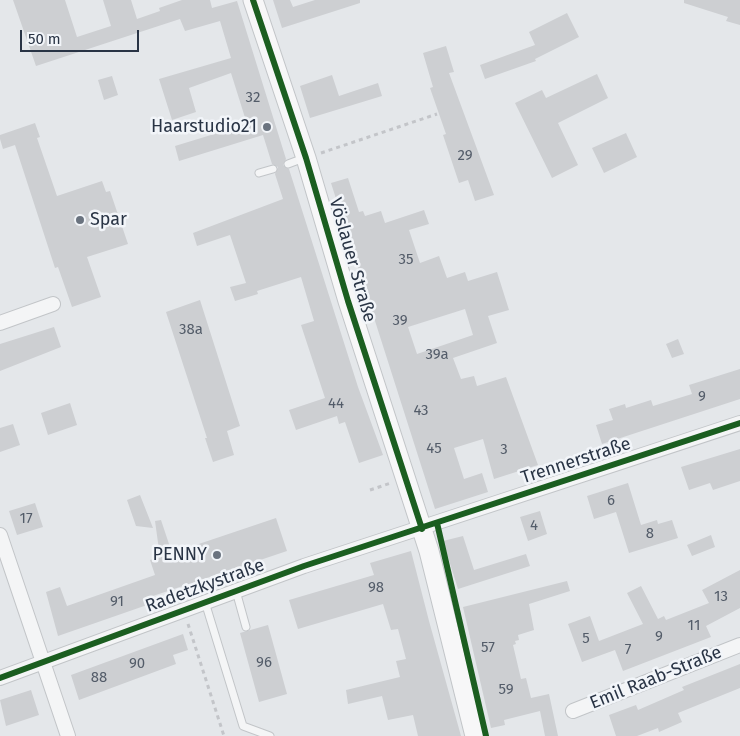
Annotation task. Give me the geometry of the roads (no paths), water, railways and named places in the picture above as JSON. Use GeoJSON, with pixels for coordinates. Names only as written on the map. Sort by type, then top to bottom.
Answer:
{"type":"FeatureCollection","features":[{"type":"Feature","properties":{"kind":"street","name":"Vöslauer Straße"},"geometry":{"type":"LineString","coordinates":[[253,0],[306,158],[348,301],[429,551],[475,736]]}},
{"type":"Feature","properties":{"kind":"street"},"geometry":{"type":"LineString","coordinates":[[0,323],[53,304]]}},
{"type":"Feature","properties":{"kind":"street","name":"Trennerstraße"},"geometry":{"type":"LineString","coordinates":[[422,529],[740,423]]}},
{"type":"Feature","properties":{"kind":"street","name":"Radetzkystraße"},"geometry":{"type":"LineString","coordinates":[[0,678],[236,590],[422,529]]}},
{"type":"Feature","properties":{"kind":"street"},"geometry":{"type":"LineString","coordinates":[[0,535],[68,736]]}},
{"type":"Feature","properties":{"kind":"street","name":"Emil Raab-Straße"},"geometry":{"type":"LineString","coordinates":[[573,711],[740,645]]}},
{"type":"Feature","properties":{"kind":"lane"},"geometry":{"type":"LineString","coordinates":[[288,164],[306,158]]}},
{"type":"Feature","properties":{"kind":"lane"},"geometry":{"type":"LineString","coordinates":[[259,173],[273,168]]}},
{"type":"Feature","properties":{"kind":"lane"},"geometry":{"type":"LineString","coordinates":[[236,590],[246,627]]}},
{"type":"Feature","properties":{"kind":"lane"},"geometry":{"type":"LineString","coordinates":[[205,601],[243,726],[270,736]]}},
{"type":"Feature","properties":{"kind":"place","name":"Haarstudio21"},"geometry":{"type":"Point","coordinates":[267,127]}},
{"type":"Feature","properties":{"kind":"place","name":"Spar"},"geometry":{"type":"Point","coordinates":[80,220]}},
{"type":"Feature","properties":{"kind":"place","name":"PENNY"},"geometry":{"type":"Point","coordinates":[217,555]}}]}
